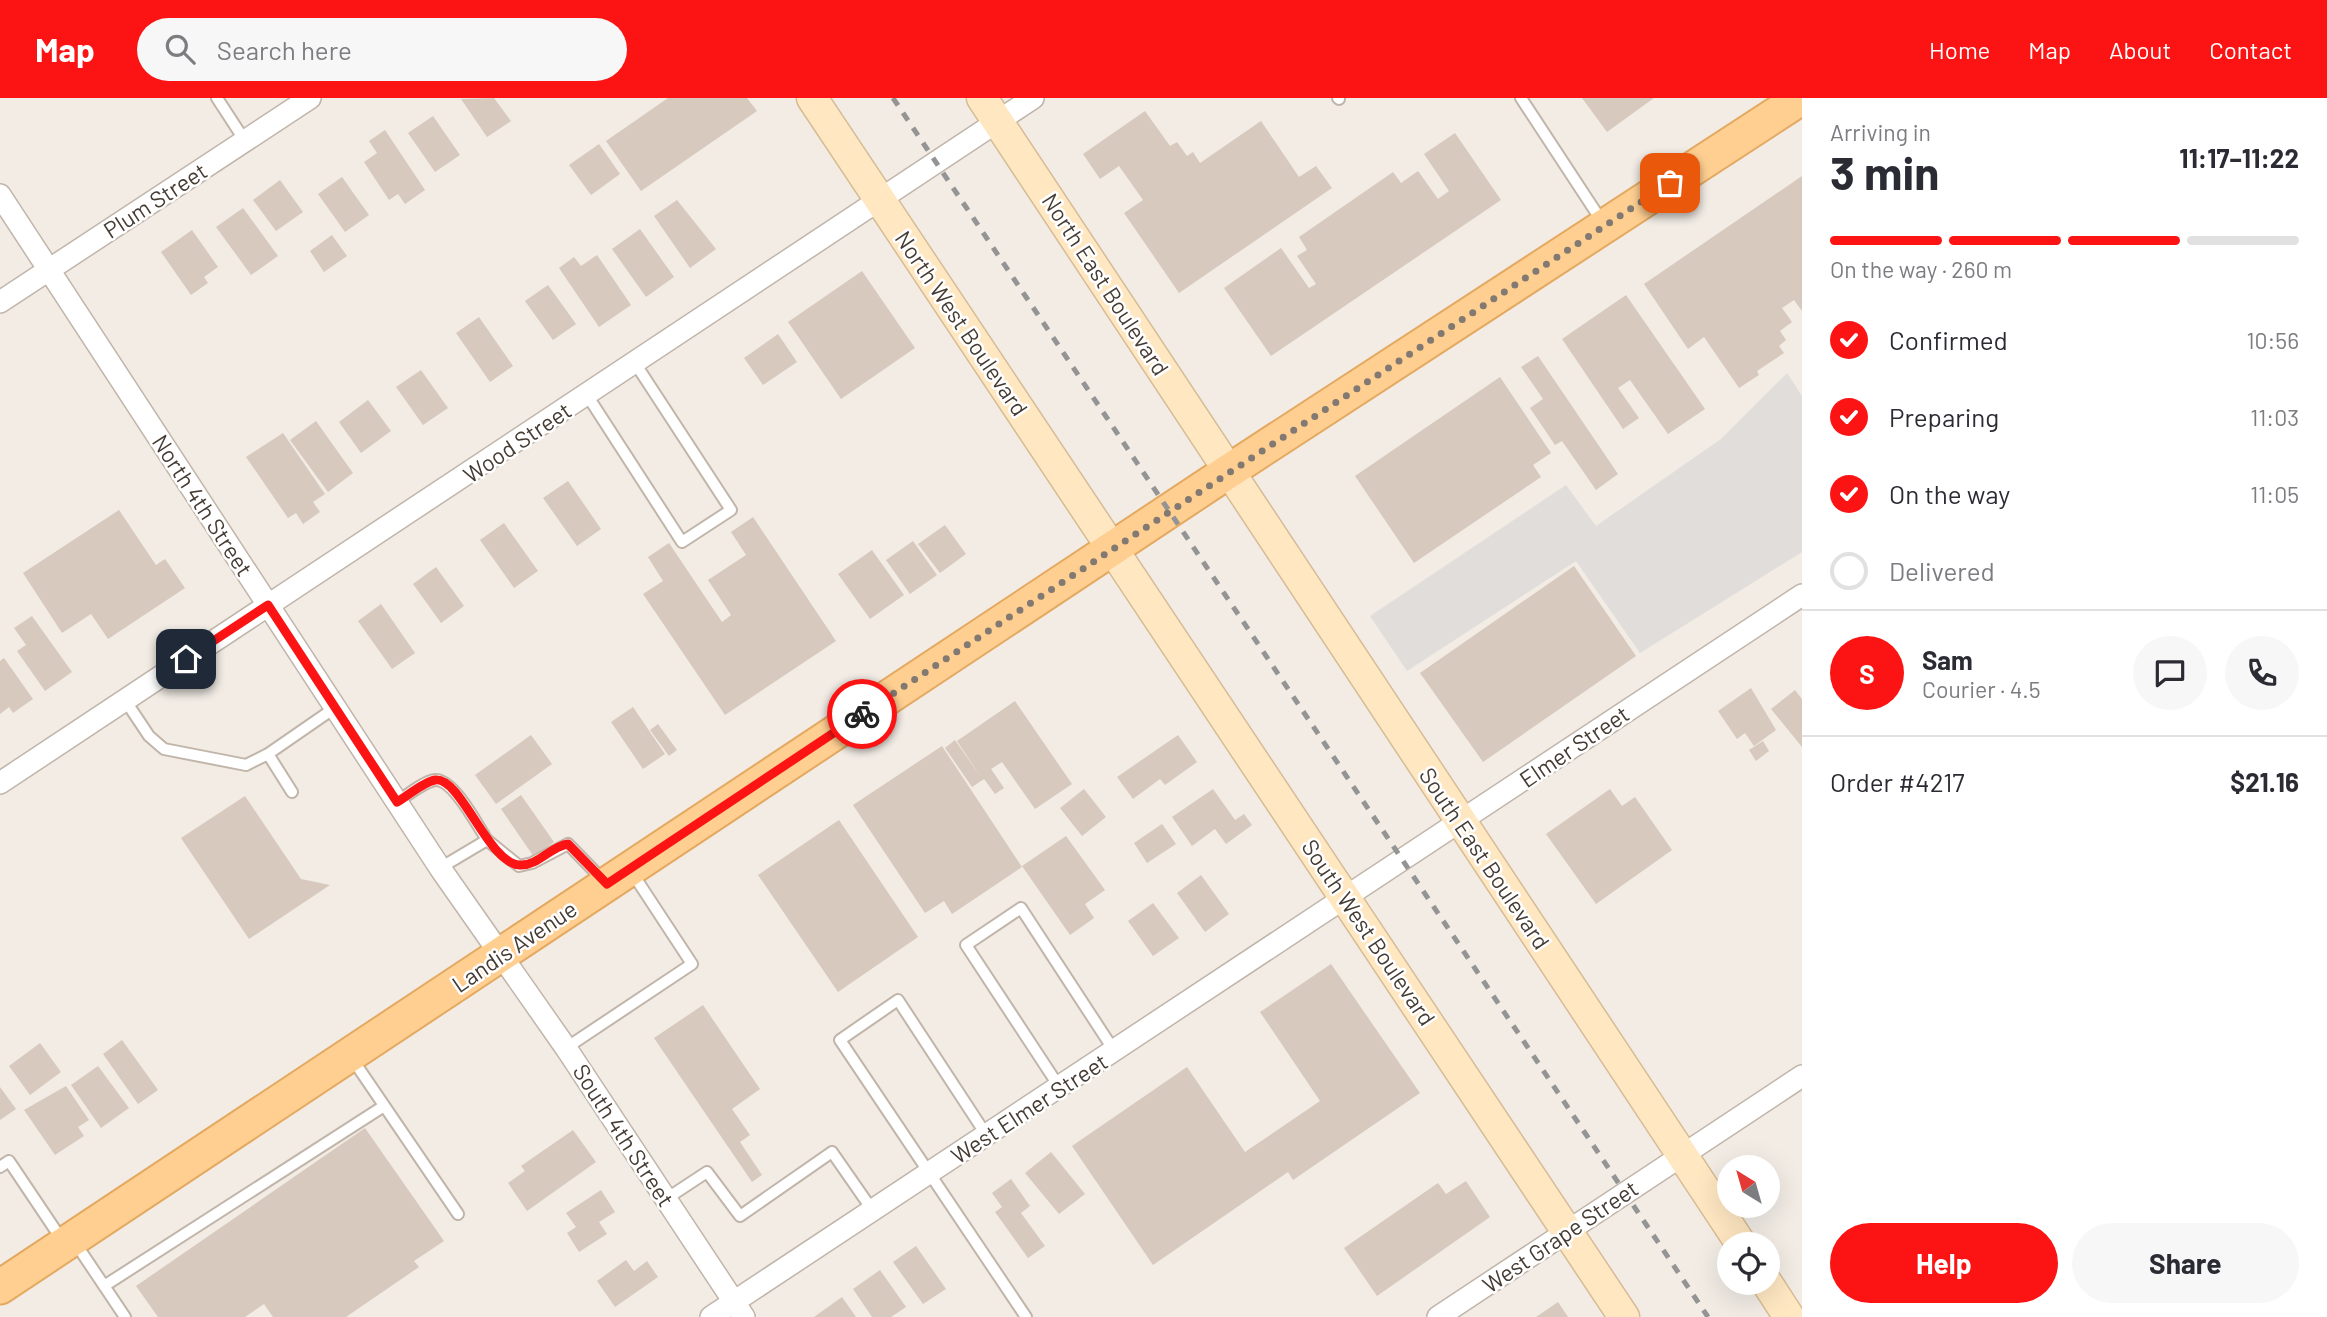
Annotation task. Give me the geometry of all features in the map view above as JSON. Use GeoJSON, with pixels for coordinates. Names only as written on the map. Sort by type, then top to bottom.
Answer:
{"type":"FeatureCollection","features":[{"type":"Feature","properties":{"kind":"main road","name":"North West Boulevard"},"geometry":{"type":"LineString","coordinates":[[812,98],[1112,548]]}},
{"type":"Feature","properties":{"kind":"main road","name":"Landis Avenue"},"geometry":{"type":"LineString","coordinates":[[0,1287],[1112,548],[1801,98]]}},
{"type":"Feature","properties":{"kind":"main road","name":"North East Boulevard"},"geometry":{"type":"LineString","coordinates":[[990,110],[1229,471]]}},
{"type":"Feature","properties":{"kind":"main road","name":"South East Boulevard"},"geometry":{"type":"LineString","coordinates":[[1229,471],[1733,1232]]}},
{"type":"Feature","properties":{"kind":"main road","name":"South West Boulevard"},"geometry":{"type":"LineString","coordinates":[[1112,548],[1624,1317]]}},
{"type":"Feature","properties":{"kind":"main road"},"geometry":{"type":"LineString","coordinates":[[1775,1295],[1789,1317]]}},
{"type":"Feature","properties":{"kind":"street","name":"Plum Street"},"geometry":{"type":"LineString","coordinates":[[0,302],[310,98]]}},
{"type":"Feature","properties":{"kind":"street","name":"Wood Street"},"geometry":{"type":"LineString","coordinates":[[0,783],[880,200],[990,110],[1033,98]]}},
{"type":"Feature","properties":{"kind":"street","name":"North 4th Street"},"geometry":{"type":"LineString","coordinates":[[0,195],[440,868],[502,954]]}},
{"type":"Feature","properties":{"kind":"street","name":"Elmer Street"},"geometry":{"type":"LineString","coordinates":[[1346,898],[1802,595]]}},
{"type":"Feature","properties":{"kind":"street","name":"West Elmer Street"},"geometry":{"type":"LineString","coordinates":[[711,1317],[739,1309],[873,1211],[1346,898]]}},
{"type":"Feature","properties":{"kind":"street","name":"South 4th Street"},"geometry":{"type":"LineString","coordinates":[[502,954],[739,1309]]}},
{"type":"Feature","properties":{"kind":"street","name":"West Grape Street"},"geometry":{"type":"LineString","coordinates":[[1438,1317],[1802,1076]]}},
{"type":"Feature","properties":{"kind":"lane"},"geometry":{"type":"LineString","coordinates":[[217,98],[245,141]]}},
{"type":"Feature","properties":{"kind":"lane"},"geometry":{"type":"LineString","coordinates":[[1521,98],[1605,226]]}},
{"type":"Feature","properties":{"kind":"lane"},"geometry":{"type":"LineString","coordinates":[[587,395],[682,542],[731,510],[635,363]]}},
{"type":"Feature","properties":{"kind":"lane"},"geometry":{"type":"LineString","coordinates":[[125,700],[149,736],[164,749],[246,765],[268,754],[336,707]]}},
{"type":"Feature","properties":{"kind":"lane"},"geometry":{"type":"LineString","coordinates":[[268,754],[292,792]]}},
{"type":"Feature","properties":{"kind":"lane"},"geometry":{"type":"LineString","coordinates":[[397,802],[428,782],[441,780],[451,786],[488,840],[519,866],[532,863],[568,844],[618,876],[692,964],[566,1048]]}},
{"type":"Feature","properties":{"kind":"lane"},"geometry":{"type":"LineString","coordinates":[[440,868],[488,840]]}},
{"type":"Feature","properties":{"kind":"lane"},"geometry":{"type":"LineString","coordinates":[[1060,1088],[966,945],[1021,908],[1115,1052]]}},
{"type":"Feature","properties":{"kind":"lane"},"geometry":{"type":"LineString","coordinates":[[987,1136],[898,1000],[840,1040],[1026,1317]]}},
{"type":"Feature","properties":{"kind":"lane"},"geometry":{"type":"LineString","coordinates":[[350,1055],[458,1214]]}},
{"type":"Feature","properties":{"kind":"lane"},"geometry":{"type":"LineString","coordinates":[[104,1286],[384,1106]]}},
{"type":"Feature","properties":{"kind":"lane"},"geometry":{"type":"LineString","coordinates":[[666,1199],[707,1172],[740,1216],[832,1152],[873,1211]]}},
{"type":"Feature","properties":{"kind":"lane"},"geometry":{"type":"LineString","coordinates":[[0,1167],[9,1161],[125,1317]]}},
{"type":"Feature","properties":{"kind":"shaded area"},"geometry":{"type":"Polygon","coordinates":[[[1787,373],[1802,396],[1802,552],[1640,653],[1576,561],[1407,671],[1370,616],[1566,485],[1596,526],[1721,439],[1787,373]]]}},
{"type":"Feature","properties":{"kind":"building"},"geometry":{"type":"Polygon","coordinates":[[[494,98],[511,121],[487,137],[461,99],[494,98]]]}},
{"type":"Feature","properties":{"kind":"building"},"geometry":{"type":"Polygon","coordinates":[[[668,98],[747,98],[757,111],[641,191],[606,141],[668,98]]]}},
{"type":"Feature","properties":{"kind":"building"},"geometry":{"type":"Polygon","coordinates":[[[1582,98],[1654,98],[1607,132],[1582,98]]]}},
{"type":"Feature","properties":{"kind":"building"},"geometry":{"type":"Polygon","coordinates":[[[1145,111],[1170,146],[1177,142],[1187,156],[1193,152],[1200,163],[1261,121],[1299,177],[1316,166],[1332,188],[1179,293],[1124,213],[1143,200],[1119,166],[1100,179],[1083,154],[1145,111]]]}},
{"type":"Feature","properties":{"kind":"building"},"geometry":{"type":"Polygon","coordinates":[[[433,116],[460,155],[435,172],[408,133],[433,116]]]}},
{"type":"Feature","properties":{"kind":"building"},"geometry":{"type":"Polygon","coordinates":[[[385,130],[425,190],[405,204],[398,194],[389,200],[364,162],[377,153],[369,141],[385,130]]]}},
{"type":"Feature","properties":{"kind":"building"},"geometry":{"type":"Polygon","coordinates":[[[1455,133],[1501,200],[1271,356],[1224,288],[1281,248],[1309,288],[1316,284],[1297,256],[1307,250],[1299,237],[1393,172],[1401,183],[1418,171],[1438,199],[1449,191],[1424,154],[1455,133]]]}},
{"type":"Feature","properties":{"kind":"building"},"geometry":{"type":"Polygon","coordinates":[[[599,144],[620,174],[591,195],[569,165],[599,144]]]}},
{"type":"Feature","properties":{"kind":"building"},"geometry":{"type":"Polygon","coordinates":[[[1802,176],[1802,311],[1794,300],[1782,308],[1792,322],[1780,331],[1786,340],[1779,346],[1784,353],[1757,371],[1759,375],[1739,388],[1704,337],[1688,349],[1644,284],[1802,176]]]}},
{"type":"Feature","properties":{"kind":"building"},"geometry":{"type":"Polygon","coordinates":[[[342,177],[369,215],[345,232],[318,194],[342,177]]]}},
{"type":"Feature","properties":{"kind":"building"},"geometry":{"type":"Polygon","coordinates":[[[280,180],[303,212],[276,231],[253,200],[280,180]]]}},
{"type":"Feature","properties":{"kind":"building"},"geometry":{"type":"Polygon","coordinates":[[[677,200],[716,249],[690,268],[654,216],[677,200]]]}},
{"type":"Feature","properties":{"kind":"building"},"geometry":{"type":"Polygon","coordinates":[[[243,208],[278,256],[251,275],[216,227],[243,208]]]}},
{"type":"Feature","properties":{"kind":"building"},"geometry":{"type":"Polygon","coordinates":[[[640,229],[674,277],[646,297],[612,249],[640,229]]]}},
{"type":"Feature","properties":{"kind":"building"},"geometry":{"type":"Polygon","coordinates":[[[192,230],[218,267],[204,277],[208,283],[191,295],[161,252],[192,230]]]}},
{"type":"Feature","properties":{"kind":"building"},"geometry":{"type":"Polygon","coordinates":[[[332,235],[347,256],[324,272],[310,251],[332,235]]]}},
{"type":"Feature","properties":{"kind":"building"},"geometry":{"type":"Polygon","coordinates":[[[597,255],[631,305],[599,327],[559,268],[574,257],[581,266],[597,255]]]}},
{"type":"Feature","properties":{"kind":"building"},"geometry":{"type":"Polygon","coordinates":[[[862,271],[915,348],[841,399],[788,322],[862,271]]]}},
{"type":"Feature","properties":{"kind":"building"},"geometry":{"type":"Polygon","coordinates":[[[548,285],[576,324],[553,340],[525,301],[548,285]]]}},
{"type":"Feature","properties":{"kind":"building"},"geometry":{"type":"Polygon","coordinates":[[[1626,295],[1705,409],[1668,434],[1630,380],[1618,388],[1639,418],[1623,429],[1562,339],[1626,295]]]}},
{"type":"Feature","properties":{"kind":"building"},"geometry":{"type":"Polygon","coordinates":[[[479,317],[513,366],[490,382],[456,333],[479,317]]]}},
{"type":"Feature","properties":{"kind":"building"},"geometry":{"type":"Polygon","coordinates":[[[778,334],[797,362],[763,385],[744,358],[778,334]]]}},
{"type":"Feature","properties":{"kind":"building"},"geometry":{"type":"Polygon","coordinates":[[[1538,356],[1618,474],[1596,490],[1562,441],[1555,445],[1530,408],[1543,399],[1521,367],[1538,356]]]}},
{"type":"Feature","properties":{"kind":"building"},"geometry":{"type":"Polygon","coordinates":[[[421,370],[448,408],[423,425],[396,387],[421,370]]]}},
{"type":"Feature","properties":{"kind":"building"},"geometry":{"type":"Polygon","coordinates":[[[1500,377],[1551,453],[1533,465],[1541,477],[1414,563],[1355,476],[1500,377]]]}},
{"type":"Feature","properties":{"kind":"building"},"geometry":{"type":"Polygon","coordinates":[[[368,400],[391,431],[361,453],[339,422],[368,400]]]}},
{"type":"Feature","properties":{"kind":"building"},"geometry":{"type":"Polygon","coordinates":[[[316,421],[353,473],[328,492],[290,440],[316,421]]]}},
{"type":"Feature","properties":{"kind":"building"},"geometry":{"type":"Polygon","coordinates":[[[283,433],[325,494],[313,502],[320,512],[303,524],[296,513],[288,518],[246,457],[283,433]]]}},
{"type":"Feature","properties":{"kind":"building"},"geometry":{"type":"Polygon","coordinates":[[[568,481],[601,529],[577,546],[543,498],[568,481]]]}},
{"type":"Feature","properties":{"kind":"building"},"geometry":{"type":"Polygon","coordinates":[[[119,510],[156,565],[165,559],[185,588],[108,639],[91,614],[62,633],[23,573],[119,510]]]}},
{"type":"Feature","properties":{"kind":"building"},"geometry":{"type":"Polygon","coordinates":[[[753,517],[836,641],[725,715],[643,594],[663,581],[648,557],[669,543],[722,622],[731,615],[708,580],[746,555],[731,532],[753,517]]]}},
{"type":"Feature","properties":{"kind":"building"},"geometry":{"type":"Polygon","coordinates":[[[504,523],[538,571],[514,588],[480,540],[504,523]]]}},
{"type":"Feature","properties":{"kind":"building"},"geometry":{"type":"Polygon","coordinates":[[[945,525],[966,554],[940,573],[918,544],[945,525]]]}},
{"type":"Feature","properties":{"kind":"building"},"geometry":{"type":"Polygon","coordinates":[[[913,541],[937,575],[910,594],[886,560],[913,541]]]}},
{"type":"Feature","properties":{"kind":"building"},"geometry":{"type":"Polygon","coordinates":[[[872,550],[904,595],[870,619],[838,574],[872,550]]]}},
{"type":"Feature","properties":{"kind":"building"},"geometry":{"type":"Polygon","coordinates":[[[1574,566],[1636,656],[1483,762],[1420,673],[1574,566]]]}},
{"type":"Feature","properties":{"kind":"building"},"geometry":{"type":"Polygon","coordinates":[[[436,567],[464,606],[441,623],[413,584],[436,567]]]}},
{"type":"Feature","properties":{"kind":"building"},"geometry":{"type":"Polygon","coordinates":[[[381,604],[415,653],[392,669],[358,621],[381,604]]]}},
{"type":"Feature","properties":{"kind":"building"},"geometry":{"type":"Polygon","coordinates":[[[32,616],[72,672],[45,691],[17,651],[26,645],[14,628],[32,616]]]}},
{"type":"Feature","properties":{"kind":"building"},"geometry":{"type":"Polygon","coordinates":[[[4,658],[33,699],[13,713],[9,707],[0,714],[0,661],[4,658]]]}},
{"type":"Feature","properties":{"kind":"building"},"geometry":{"type":"Polygon","coordinates":[[[1751,688],[1776,730],[1754,746],[1745,733],[1737,739],[1718,711],[1751,688]]]}},
{"type":"Feature","properties":{"kind":"building"},"geometry":{"type":"Polygon","coordinates":[[[1795,690],[1802,699],[1802,747],[1771,709],[1795,690]]]}},
{"type":"Feature","properties":{"kind":"building"},"geometry":{"type":"Polygon","coordinates":[[[1015,701],[1072,784],[1035,809],[1002,762],[991,769],[1004,788],[995,794],[984,779],[972,787],[945,748],[955,740],[981,777],[957,741],[1015,701]]]}},
{"type":"Feature","properties":{"kind":"building"},"geometry":{"type":"Polygon","coordinates":[[[633,707],[665,754],[643,769],[611,722],[633,707]]]}},
{"type":"Feature","properties":{"kind":"building"},"geometry":{"type":"Polygon","coordinates":[[[658,724],[677,750],[669,756],[650,730],[658,724]]]}},
{"type":"Feature","properties":{"kind":"building"},"geometry":{"type":"Polygon","coordinates":[[[531,735],[552,764],[496,804],[475,775],[531,735]]]}},
{"type":"Feature","properties":{"kind":"building"},"geometry":{"type":"Polygon","coordinates":[[[1178,735],[1197,762],[1165,785],[1160,779],[1133,799],[1117,777],[1178,735]]]}},
{"type":"Feature","properties":{"kind":"building"},"geometry":{"type":"Polygon","coordinates":[[[1763,741],[1769,751],[1756,761],[1749,750],[1763,741]]]}},
{"type":"Feature","properties":{"kind":"building"},"geometry":{"type":"Polygon","coordinates":[[[942,746],[1022,867],[952,914],[944,901],[925,913],[853,805],[942,746]]]}},
{"type":"Feature","properties":{"kind":"building"},"geometry":{"type":"Polygon","coordinates":[[[1084,789],[1106,817],[1082,836],[1060,808],[1084,789]]]}},
{"type":"Feature","properties":{"kind":"building"},"geometry":{"type":"Polygon","coordinates":[[[1213,789],[1235,820],[1244,814],[1252,825],[1226,844],[1215,829],[1192,846],[1172,817],[1213,789]]]}},
{"type":"Feature","properties":{"kind":"building"},"geometry":{"type":"Polygon","coordinates":[[[1610,789],[1622,806],[1635,797],[1672,850],[1596,904],[1546,834],[1610,789]]]}},
{"type":"Feature","properties":{"kind":"building"},"geometry":{"type":"Polygon","coordinates":[[[521,795],[554,842],[534,857],[501,809],[521,795]]]}},
{"type":"Feature","properties":{"kind":"building"},"geometry":{"type":"Polygon","coordinates":[[[245,796],[301,879],[330,885],[249,939],[181,838],[245,796]]]}},
{"type":"Feature","properties":{"kind":"building"},"geometry":{"type":"Polygon","coordinates":[[[839,820],[918,937],[838,992],[758,875],[839,820]]]}},
{"type":"Feature","properties":{"kind":"building"},"geometry":{"type":"Polygon","coordinates":[[[1162,824],[1176,844],[1147,863],[1134,843],[1162,824]]]}},
{"type":"Feature","properties":{"kind":"building"},"geometry":{"type":"Polygon","coordinates":[[[1066,836],[1105,890],[1085,904],[1094,918],[1070,935],[1022,866],[1066,836]]]}},
{"type":"Feature","properties":{"kind":"building"},"geometry":{"type":"Polygon","coordinates":[[[1201,875],[1229,914],[1205,932],[1177,893],[1201,875]]]}},
{"type":"Feature","properties":{"kind":"building"},"geometry":{"type":"Polygon","coordinates":[[[1153,903],[1179,938],[1153,956],[1128,921],[1153,903]]]}},
{"type":"Feature","properties":{"kind":"building"},"geometry":{"type":"Polygon","coordinates":[[[1331,964],[1420,1093],[1293,1180],[1288,1172],[1153,1265],[1072,1146],[1187,1067],[1245,1152],[1320,1101],[1260,1012],[1331,964]]]}},
{"type":"Feature","properties":{"kind":"building"},"geometry":{"type":"Polygon","coordinates":[[[703,1005],[760,1089],[732,1109],[750,1135],[740,1142],[762,1175],[752,1182],[654,1038],[703,1005]]]}},
{"type":"Feature","properties":{"kind":"building"},"geometry":{"type":"Polygon","coordinates":[[[122,1040],[158,1090],[138,1104],[103,1054],[122,1040]]]}},
{"type":"Feature","properties":{"kind":"building"},"geometry":{"type":"Polygon","coordinates":[[[40,1043],[61,1072],[30,1095],[9,1066],[40,1043]]]}},
{"type":"Feature","properties":{"kind":"building"},"geometry":{"type":"Polygon","coordinates":[[[98,1066],[129,1108],[101,1128],[71,1085],[98,1066]]]}},
{"type":"Feature","properties":{"kind":"building"},"geometry":{"type":"Polygon","coordinates":[[[66,1086],[89,1120],[78,1127],[84,1136],[55,1155],[24,1110],[66,1086]]]}},
{"type":"Feature","properties":{"kind":"building"},"geometry":{"type":"Polygon","coordinates":[[[0,1087],[16,1109],[0,1120],[0,1087]]]}},
{"type":"Feature","properties":{"kind":"building"},"geometry":{"type":"Polygon","coordinates":[[[365,1128],[444,1241],[414,1261],[419,1267],[346,1317],[273,1317],[264,1304],[245,1317],[158,1317],[136,1286],[365,1128]]]}},
{"type":"Feature","properties":{"kind":"building"},"geometry":{"type":"Polygon","coordinates":[[[573,1130],[596,1162],[527,1211],[508,1183],[525,1171],[521,1166],[573,1130]]]}},
{"type":"Feature","properties":{"kind":"building"},"geometry":{"type":"Polygon","coordinates":[[[1051,1152],[1085,1194],[1059,1214],[1025,1173],[1051,1152]]]}},
{"type":"Feature","properties":{"kind":"building"},"geometry":{"type":"Polygon","coordinates":[[[1011,1179],[1030,1206],[1021,1213],[1045,1246],[1028,1258],[995,1212],[1002,1207],[992,1193],[1011,1179]]]}},
{"type":"Feature","properties":{"kind":"building"},"geometry":{"type":"Polygon","coordinates":[[[1466,1181],[1490,1217],[1377,1296],[1344,1248],[1438,1183],[1446,1194],[1466,1181]]]}},
{"type":"Feature","properties":{"kind":"building"},"geometry":{"type":"Polygon","coordinates":[[[601,1190],[615,1212],[599,1222],[607,1234],[579,1252],[567,1233],[576,1227],[566,1213],[601,1190]]]}},
{"type":"Feature","properties":{"kind":"building"},"geometry":{"type":"Polygon","coordinates":[[[916,1246],[946,1289],[923,1304],[893,1262],[916,1246]]]}},
{"type":"Feature","properties":{"kind":"building"},"geometry":{"type":"Polygon","coordinates":[[[626,1260],[634,1271],[647,1261],[658,1277],[615,1307],[597,1281],[626,1260]]]}},
{"type":"Feature","properties":{"kind":"building"},"geometry":{"type":"Polygon","coordinates":[[[880,1270],[906,1307],[891,1317],[872,1317],[853,1289],[880,1270]]]}},
{"type":"Feature","properties":{"kind":"building"},"geometry":{"type":"Polygon","coordinates":[[[842,1297],[856,1317],[814,1317],[842,1297]]]}},
{"type":"Feature","properties":{"kind":"building"},"geometry":{"type":"Polygon","coordinates":[[[1558,1302],[1568,1317],[1536,1317],[1558,1302]]]}},
{"type":"Feature","properties":{"kind":"railway"},"geometry":{"type":"LineString","coordinates":[[893,98],[1708,1317]]}},
{"type":"Feature","properties":{"kind":"way so far"},"geometry":{"type":"LineString","coordinates":[[862,714],[1670,183]]}},
{"type":"Feature","properties":{"kind":"route"},"geometry":{"type":"LineString","coordinates":[[186,659],[268,605],[397,802],[428,782],[441,780],[451,786],[488,840],[515,865],[532,863],[562,844],[568,844],[578,851],[607,884],[862,714]]}}]}
